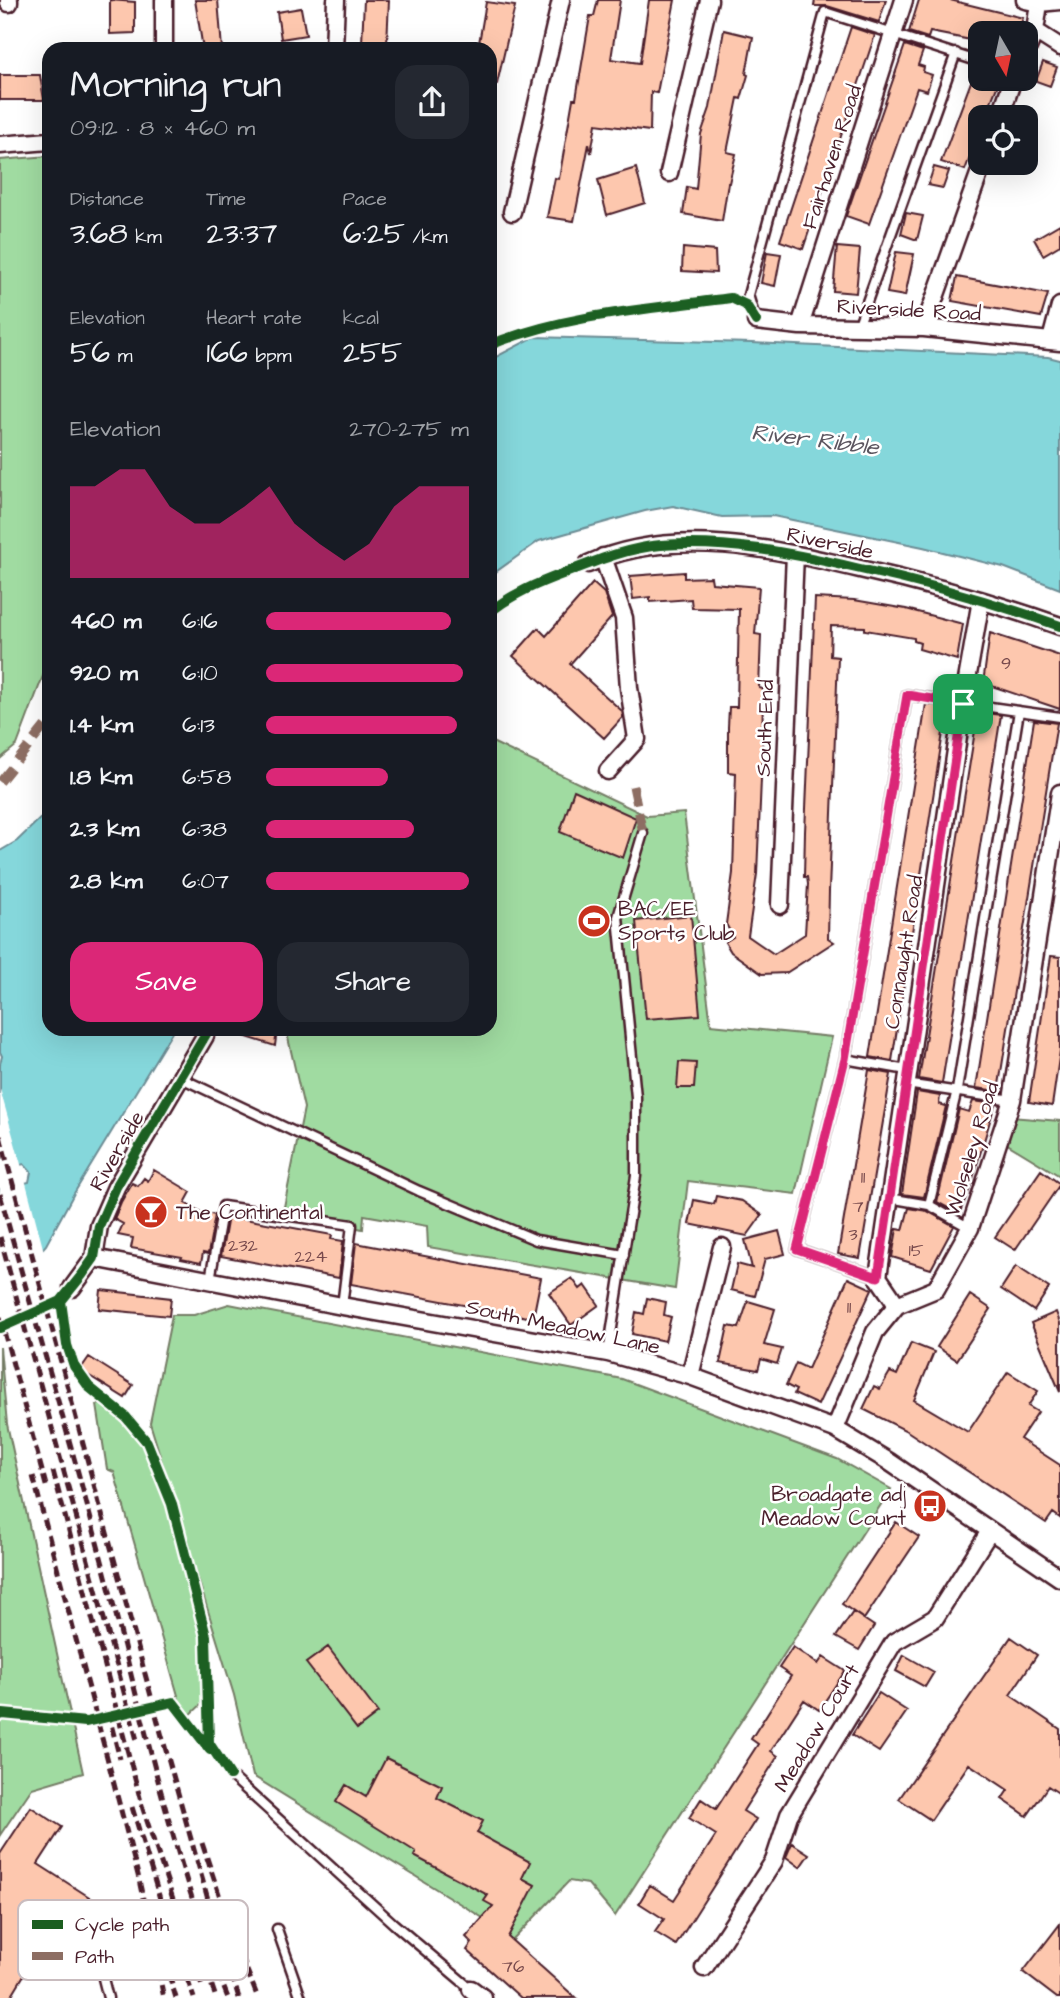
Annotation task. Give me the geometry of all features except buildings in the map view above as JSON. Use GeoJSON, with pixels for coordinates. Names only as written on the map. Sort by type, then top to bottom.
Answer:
{"type":"FeatureCollection","features":[{"type":"Feature","properties":{"kind":"street"},"geometry":{"type":"LineString","coordinates":[[164,0],[164,42]]}},
{"type":"Feature","properties":{"kind":"street"},"geometry":{"type":"LineString","coordinates":[[334,42],[336,0]]}},
{"type":"Feature","properties":{"kind":"street"},"geometry":{"type":"LineString","coordinates":[[512,212],[561,0]]}},
{"type":"Feature","properties":{"kind":"street"},"geometry":{"type":"LineString","coordinates":[[669,173],[709,0]]}},
{"type":"Feature","properties":{"kind":"street","name":"Fairhaven Road"},"geometry":{"type":"LineString","coordinates":[[800,326],[904,0]]}},
{"type":"Feature","properties":{"kind":"street"},"geometry":{"type":"LineString","coordinates":[[1034,21],[1032,1],[1060,1]]}},
{"type":"Feature","properties":{"kind":"street"},"geometry":{"type":"LineString","coordinates":[[1038,33],[1060,47]]}},
{"type":"Feature","properties":{"kind":"street"},"geometry":{"type":"LineString","coordinates":[[0,145],[42,142]]}},
{"type":"Feature","properties":{"kind":"street"},"geometry":{"type":"LineString","coordinates":[[923,328],[979,175]]}},
{"type":"Feature","properties":{"kind":"street"},"geometry":{"type":"LineString","coordinates":[[1056,341],[1060,306]]}},
{"type":"Feature","properties":{"kind":"street","name":"Riverside Road"},"geometry":{"type":"LineString","coordinates":[[756,321],[800,326],[923,328],[1056,341]]}},
{"type":"Feature","properties":{"kind":"street","name":"Riverside"},"geometry":{"type":"LineString","coordinates":[[608,771],[637,739],[629,688],[624,618],[596,560],[658,546],[691,544],[794,554],[889,575],[981,600],[1060,626]]}},
{"type":"Feature","properties":{"kind":"street","name":"South End"},"geometry":{"type":"LineString","coordinates":[[780,905],[794,554]]}},
{"type":"Feature","properties":{"kind":"street","name":"Connaught Road"},"geometry":{"type":"LineString","coordinates":[[878,1277],[906,1077],[981,600]]}},
{"type":"Feature","properties":{"kind":"street","name":"Wolseley Road"},"geometry":{"type":"LineString","coordinates":[[835,1429],[875,1332],[897,1305],[936,1289],[970,1228],[1012,1100],[1060,793]]}},
{"type":"Feature","properties":{"kind":"street","name":"Riverside"},"geometry":{"type":"LineString","coordinates":[[72,1288],[94,1258],[99,1226],[105,1209],[205,1036]]}},
{"type":"Feature","properties":{"kind":"street"},"geometry":{"type":"LineString","coordinates":[[690,1376],[722,1247]]}},
{"type":"Feature","properties":{"kind":"street","name":"South Meadow Lane"},"geometry":{"type":"LineString","coordinates":[[94,1258],[342,1306],[608,1353],[690,1376],[835,1429],[888,1461],[1060,1577]]}},
{"type":"Feature","properties":{"kind":"street"},"geometry":{"type":"LineString","coordinates":[[878,1277],[897,1305]]}},
{"type":"Feature","properties":{"kind":"street","name":"Meadow Court"},"geometry":{"type":"LineString","coordinates":[[704,1968],[774,1861],[789,1815],[894,1642],[935,1618],[990,1531]]}},
{"type":"Feature","properties":{"kind":"lane"},"geometry":{"type":"LineString","coordinates":[[756,321],[748,295],[825,12],[968,58]]}},
{"type":"Feature","properties":{"kind":"lane"},"geometry":{"type":"LineString","coordinates":[[858,327],[956,53]]}},
{"type":"Feature","properties":{"kind":"lane"},"geometry":{"type":"LineString","coordinates":[[878,1277],[797,1249],[845,1059],[907,695],[1060,718]]}},
{"type":"Feature","properties":{"kind":"lane"},"geometry":{"type":"LineString","coordinates":[[929,1205],[957,1090],[1019,711]]}},
{"type":"Feature","properties":{"kind":"lane"},"geometry":{"type":"LineString","coordinates":[[608,1353],[636,1176],[636,1097],[618,917],[643,833]]}},
{"type":"Feature","properties":{"kind":"lane"},"geometry":{"type":"LineString","coordinates":[[845,1059],[957,1090],[1012,1100]]}},
{"type":"Feature","properties":{"kind":"lane"},"geometry":{"type":"LineString","coordinates":[[181,1078],[419,1191],[536,1240],[624,1255]]}},
{"type":"Feature","properties":{"kind":"lane"},"geometry":{"type":"LineString","coordinates":[[889,1198],[929,1205],[970,1228]]}},
{"type":"Feature","properties":{"kind":"lane"},"geometry":{"type":"LineString","coordinates":[[210,1280],[223,1206],[352,1225],[342,1306]]}},
{"type":"Feature","properties":{"kind":"lane"},"geometry":{"type":"LineString","coordinates":[[230,1775],[394,1924],[477,1993]]}},
{"type":"Feature","properties":{"kind":"lane"},"geometry":{"type":"LineString","coordinates":[[277,1929],[301,1998]]}},
{"type":"Feature","properties":{"kind":"lane"},"geometry":{"type":"LineString","coordinates":[[103,1980],[108,1998]]}},
{"type":"Feature","properties":{"kind":"green space"},"geometry":{"type":"Polygon","coordinates":[[[42,157],[42,679],[17,745],[0,759],[0,160],[42,157]]]}},
{"type":"Feature","properties":{"kind":"green space","name":"BAC/EE Sports Club"},"geometry":{"type":"Polygon","coordinates":[[[497,744],[647,816],[684,813],[711,1025],[832,1037],[796,1194],[688,1181],[675,1289],[428,1247],[427,1226],[364,1215],[363,1229],[278,1213],[284,1207],[304,1108],[288,1036],[497,1036],[497,744]]]}},
{"type":"Feature","properties":{"kind":"green space"},"geometry":{"type":"Polygon","coordinates":[[[1010,1117],[1060,1121],[1060,1176],[1004,1142],[1010,1117]]]}},
{"type":"Feature","properties":{"kind":"green space"},"geometry":{"type":"Polygon","coordinates":[[[229,1304],[622,1379],[837,1459],[891,1489],[615,1916],[588,1884],[569,1881],[511,1942],[483,1918],[253,1776],[234,1695],[150,1423],[172,1315],[194,1315],[229,1304]]]}},
{"type":"Feature","properties":{"kind":"green space"},"geometry":{"type":"Polygon","coordinates":[[[0,1347],[7,1424],[83,1773],[32,1788],[0,1835],[0,1347]]]}},
{"type":"Feature","properties":{"kind":"green space"},"geometry":{"type":"Polygon","coordinates":[[[101,1404],[130,1415],[132,1421],[142,1428],[146,1440],[153,1448],[177,1530],[180,1555],[212,1664],[206,1700],[185,1720],[114,1472],[107,1469],[97,1405],[101,1404]]]}},
{"type":"Feature","properties":{"kind":"water","name":"River Ribble"},"geometry":{"type":"Polygon","coordinates":[[[534,337],[752,343],[1048,357],[1060,360],[1060,589],[1003,567],[923,547],[773,516],[722,517],[673,506],[645,511],[539,541],[497,571],[497,356],[534,337]]]}},
{"type":"Feature","properties":{"kind":"water"},"geometry":{"type":"Polygon","coordinates":[[[42,817],[42,1036],[170,1036],[73,1195],[46,1245],[20,1274],[0,1189],[29,1182],[31,1172],[24,1164],[0,1170],[0,851],[17,841],[42,817]]]}},
{"type":"Feature","properties":{"kind":"pier"},"geometry":{"type":"Polygon","coordinates":[[[0,1089],[22,1168],[0,1174],[0,1089]]]}},
{"type":"Feature","properties":{"kind":"pier"},"geometry":{"type":"Polygon","coordinates":[[[25,1179],[44,1252],[22,1277],[0,1287],[0,1186],[25,1179]]]}},
{"type":"Feature","properties":{"kind":"railway"},"geometry":{"type":"LineString","coordinates":[[0,1136],[208,1900]]}},
{"type":"Feature","properties":{"kind":"railway"},"geometry":{"type":"LineString","coordinates":[[0,1194],[86,1502],[156,1774],[193,1900]]}},
{"type":"Feature","properties":{"kind":"railway"},"geometry":{"type":"LineString","coordinates":[[0,1237],[137,1740]]}},
{"type":"Feature","properties":{"kind":"railway"},"geometry":{"type":"LineString","coordinates":[[0,1317],[47,1489]]}},
{"type":"Feature","properties":{"kind":"railway"},"geometry":{"type":"LineString","coordinates":[[53,1471],[143,1809],[173,1900]]}},
{"type":"Feature","properties":{"kind":"railway"},"geometry":{"type":"LineString","coordinates":[[33,1476],[143,1900]]}},
{"type":"Feature","properties":{"kind":"railway"},"geometry":{"type":"LineString","coordinates":[[108,1712],[120,1759]]}},
{"type":"Feature","properties":{"kind":"railway"},"geometry":{"type":"LineString","coordinates":[[132,1807],[160,1900]]}},
{"type":"Feature","properties":{"kind":"railway"},"geometry":{"type":"LineString","coordinates":[[202,1843],[221,1900]]}},
{"type":"Feature","properties":{"kind":"railway"},"geometry":{"type":"LineString","coordinates":[[248,1973],[258,1998]]}},
{"type":"Feature","properties":{"kind":"railway"},"geometry":{"type":"LineString","coordinates":[[160,1980],[164,1998]]}},
{"type":"Feature","properties":{"kind":"railway"},"geometry":{"type":"LineString","coordinates":[[171,1980],[176,1998]]}},
{"type":"Feature","properties":{"kind":"railway"},"geometry":{"type":"LineString","coordinates":[[188,1980],[194,1998]]}},
{"type":"Feature","properties":{"kind":"railway"},"geometry":{"type":"LineString","coordinates":[[200,1980],[203,1989]]}},
{"type":"Feature","properties":{"kind":"railway"},"geometry":{"type":"LineString","coordinates":[[210,1980],[216,1998]]}},
{"type":"Feature","properties":{"kind":"railway"},"geometry":{"type":"LineString","coordinates":[[221,1980],[228,1998]]}},
{"type":"Feature","properties":{"kind":"railway"},"geometry":{"type":"LineString","coordinates":[[233,1980],[239,1998]]}},
{"type":"Feature","properties":{"kind":"marked path"},"geometry":{"type":"LineString","coordinates":[[0,782],[42,730]]}},
{"type":"Feature","properties":{"kind":"marked path"},"geometry":{"type":"LineString","coordinates":[[633,786],[643,833]]}},
{"type":"Feature","properties":{"kind":"cycle path"},"geometry":{"type":"LineString","coordinates":[[497,343],[579,319],[731,298],[746,305],[756,321]]}},
{"type":"Feature","properties":{"kind":"cycle path"},"geometry":{"type":"LineString","coordinates":[[497,607],[535,585],[612,556],[661,545],[710,544],[832,562],[984,601],[1060,626]]}},
{"type":"Feature","properties":{"kind":"cycle path"},"geometry":{"type":"LineString","coordinates":[[0,1328],[61,1301],[94,1258],[99,1226],[116,1187],[205,1036]]}},
{"type":"Feature","properties":{"kind":"cycle path"},"geometry":{"type":"LineString","coordinates":[[61,1301],[67,1345],[74,1366],[89,1387],[126,1417],[147,1442],[172,1504],[206,1636],[209,1743],[230,1775]]}},
{"type":"Feature","properties":{"kind":"cycle path"},"geometry":{"type":"LineString","coordinates":[[0,1715],[86,1722],[173,1702],[210,1750]]}},
{"type":"Feature","properties":{"kind":"place","name":"BAC/EE Sports Club"},"geometry":{"type":"Point","coordinates":[594,921]}},
{"type":"Feature","properties":{"kind":"place","name":"The Continental"},"geometry":{"type":"Point","coordinates":[151,1212]}},
{"type":"Feature","properties":{"kind":"place","name":"Broadgate adj Meadow Court"},"geometry":{"type":"Point","coordinates":[930,1506]}},
{"type":"Feature","properties":{"kind":"route"},"geometry":{"type":"LineString","coordinates":[[907,695],[963,704],[907,1070],[878,1277],[797,1249],[845,1059],[907,695]]}}]}
